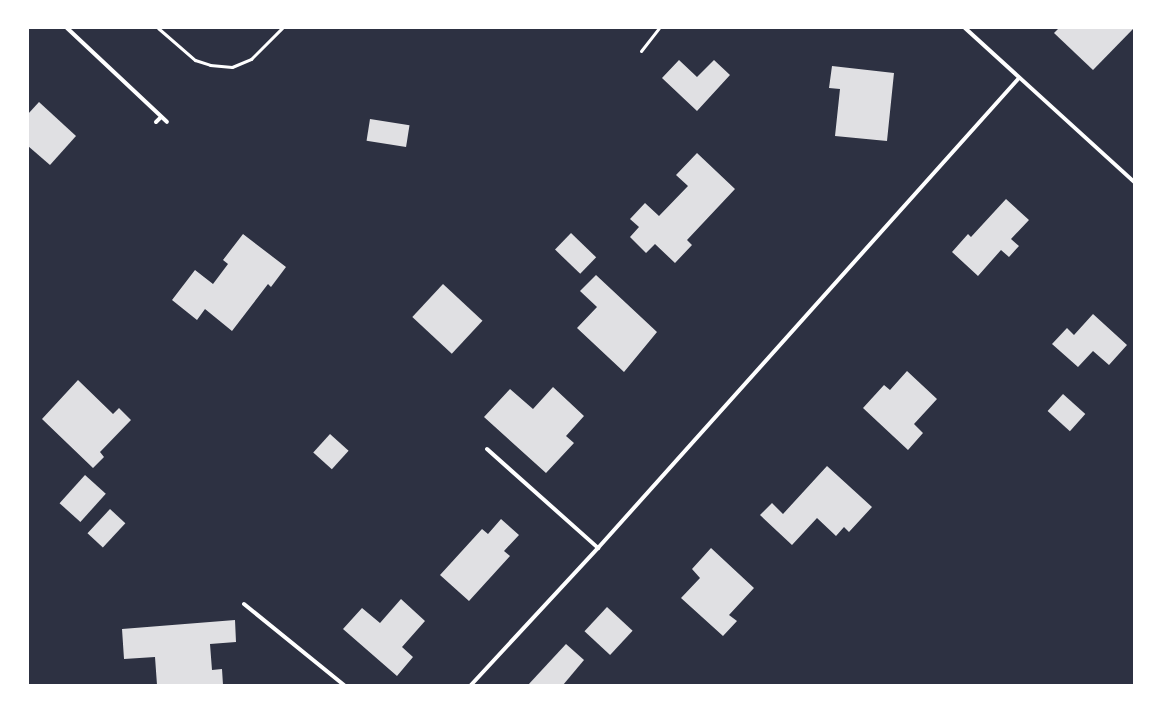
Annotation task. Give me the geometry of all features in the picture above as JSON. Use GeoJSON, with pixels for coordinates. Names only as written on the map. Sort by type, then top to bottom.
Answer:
{"type":"FeatureCollection","features":[{"type":"Feature","properties":{"kind":"street"},"geometry":{"type":"LineString","coordinates":[[67,28],[167,122]]}},
{"type":"Feature","properties":{"kind":"street"},"geometry":{"type":"LineString","coordinates":[[965,28],[1134,182]]}},
{"type":"Feature","properties":{"kind":"street"},"geometry":{"type":"LineString","coordinates":[[471,685],[598,548],[1019,78]]}},
{"type":"Feature","properties":{"kind":"street"},"geometry":{"type":"LineString","coordinates":[[156,122],[161,117]]}},
{"type":"Feature","properties":{"kind":"street"},"geometry":{"type":"LineString","coordinates":[[487,450],[598,548]]}},
{"type":"Feature","properties":{"kind":"street"},"geometry":{"type":"LineString","coordinates":[[244,604],[344,685]]}},
{"type":"Feature","properties":{"kind":"lane"},"geometry":{"type":"LineString","coordinates":[[158,28],[195,60],[210,65],[232,67],[251,59],[282,28]]}},
{"type":"Feature","properties":{"kind":"lane"},"geometry":{"type":"LineString","coordinates":[[641,51],[659,28]]}},
{"type":"Feature","properties":{"kind":"building"},"geometry":{"type":"Polygon","coordinates":[[[1059,28],[1134,28],[1093,70],[1054,33],[1059,28]]]}},
{"type":"Feature","properties":{"kind":"building"},"geometry":{"type":"Polygon","coordinates":[[[679,60],[697,77],[714,60],[730,75],[697,111],[662,78],[679,60]]]}},
{"type":"Feature","properties":{"kind":"building"},"geometry":{"type":"Polygon","coordinates":[[[832,66],[894,73],[887,141],[835,136],[840,89],[829,88],[832,66]]]}},
{"type":"Feature","properties":{"kind":"building"},"geometry":{"type":"Polygon","coordinates":[[[39,102],[76,136],[50,165],[28,146],[28,114],[39,102]]]}},
{"type":"Feature","properties":{"kind":"building"},"geometry":{"type":"Polygon","coordinates":[[[370,119],[410,125],[406,147],[367,141],[370,119]]]}},
{"type":"Feature","properties":{"kind":"building"},"geometry":{"type":"Polygon","coordinates":[[[697,153],[735,189],[687,240],[692,245],[675,263],[655,244],[646,253],[630,237],[639,227],[630,219],[645,203],[659,216],[688,186],[676,175],[697,153]]]}},
{"type":"Feature","properties":{"kind":"building"},"geometry":{"type":"Polygon","coordinates":[[[1006,199],[1029,220],[1011,239],[1019,246],[1009,257],[1001,250],[978,276],[952,252],[968,234],[971,237],[1006,199]]]}},
{"type":"Feature","properties":{"kind":"building"},"geometry":{"type":"Polygon","coordinates":[[[571,233],[596,257],[580,274],[555,250],[571,233]]]}},
{"type":"Feature","properties":{"kind":"building"},"geometry":{"type":"Polygon","coordinates":[[[243,234],[286,267],[271,287],[268,284],[232,331],[205,309],[197,320],[172,300],[195,270],[213,284],[228,264],[223,260],[243,234]]]}},
{"type":"Feature","properties":{"kind":"building"},"geometry":{"type":"Polygon","coordinates":[[[596,275],[657,332],[624,372],[577,328],[597,307],[580,291],[596,275]]]}},
{"type":"Feature","properties":{"kind":"building"},"geometry":{"type":"Polygon","coordinates":[[[443,284],[482,321],[452,354],[412,317],[443,284]]]}},
{"type":"Feature","properties":{"kind":"building"},"geometry":{"type":"Polygon","coordinates":[[[1093,314],[1127,345],[1109,365],[1093,351],[1078,367],[1052,344],[1067,328],[1074,335],[1093,314]]]}},
{"type":"Feature","properties":{"kind":"building"},"geometry":{"type":"Polygon","coordinates":[[[907,371],[937,399],[914,424],[923,433],[908,450],[863,408],[884,385],[890,390],[907,371]]]}},
{"type":"Feature","properties":{"kind":"building"},"geometry":{"type":"Polygon","coordinates":[[[78,380],[113,414],[119,408],[131,420],[100,452],[104,457],[93,468],[42,419],[78,380]]]}},
{"type":"Feature","properties":{"kind":"building"},"geometry":{"type":"Polygon","coordinates":[[[553,387],[584,416],[566,436],[574,443],[546,473],[484,417],[510,389],[533,409],[553,387]]]}},
{"type":"Feature","properties":{"kind":"building"},"geometry":{"type":"Polygon","coordinates":[[[1063,394],[1085,414],[1070,431],[1048,411],[1063,394]]]}},
{"type":"Feature","properties":{"kind":"building"},"geometry":{"type":"Polygon","coordinates":[[[330,434],[349,451],[332,469],[313,453],[330,434]]]}},
{"type":"Feature","properties":{"kind":"building"},"geometry":{"type":"Polygon","coordinates":[[[827,466],[872,507],[849,532],[844,527],[836,536],[817,518],[792,545],[760,515],[772,503],[783,514],[827,466]]]}},
{"type":"Feature","properties":{"kind":"building"},"geometry":{"type":"Polygon","coordinates":[[[85,475],[106,494],[80,522],[60,503],[85,475]]]}},
{"type":"Feature","properties":{"kind":"building"},"geometry":{"type":"Polygon","coordinates":[[[110,509],[125,523],[103,547],[87,533],[110,509]]]}},
{"type":"Feature","properties":{"kind":"building"},"geometry":{"type":"Polygon","coordinates":[[[501,519],[519,535],[504,551],[510,556],[469,601],[440,575],[482,529],[488,534],[501,519]]]}},
{"type":"Feature","properties":{"kind":"building"},"geometry":{"type":"Polygon","coordinates":[[[711,548],[754,588],[729,615],[737,621],[723,636],[681,598],[700,578],[692,569],[711,548]]]}},
{"type":"Feature","properties":{"kind":"building"},"geometry":{"type":"Polygon","coordinates":[[[401,599],[425,621],[402,647],[413,657],[397,676],[343,629],[362,608],[380,623],[401,599]]]}},
{"type":"Feature","properties":{"kind":"building"},"geometry":{"type":"Polygon","coordinates":[[[607,607],[633,631],[610,655],[584,631],[607,607]]]}},
{"type":"Feature","properties":{"kind":"building"},"geometry":{"type":"Polygon","coordinates":[[[235,620],[236,642],[210,644],[212,670],[222,669],[223,685],[157,685],[155,657],[124,659],[122,629],[235,620]]]}},
{"type":"Feature","properties":{"kind":"building"},"geometry":{"type":"Polygon","coordinates":[[[566,644],[584,660],[563,685],[528,685],[566,644]]]}}]}
